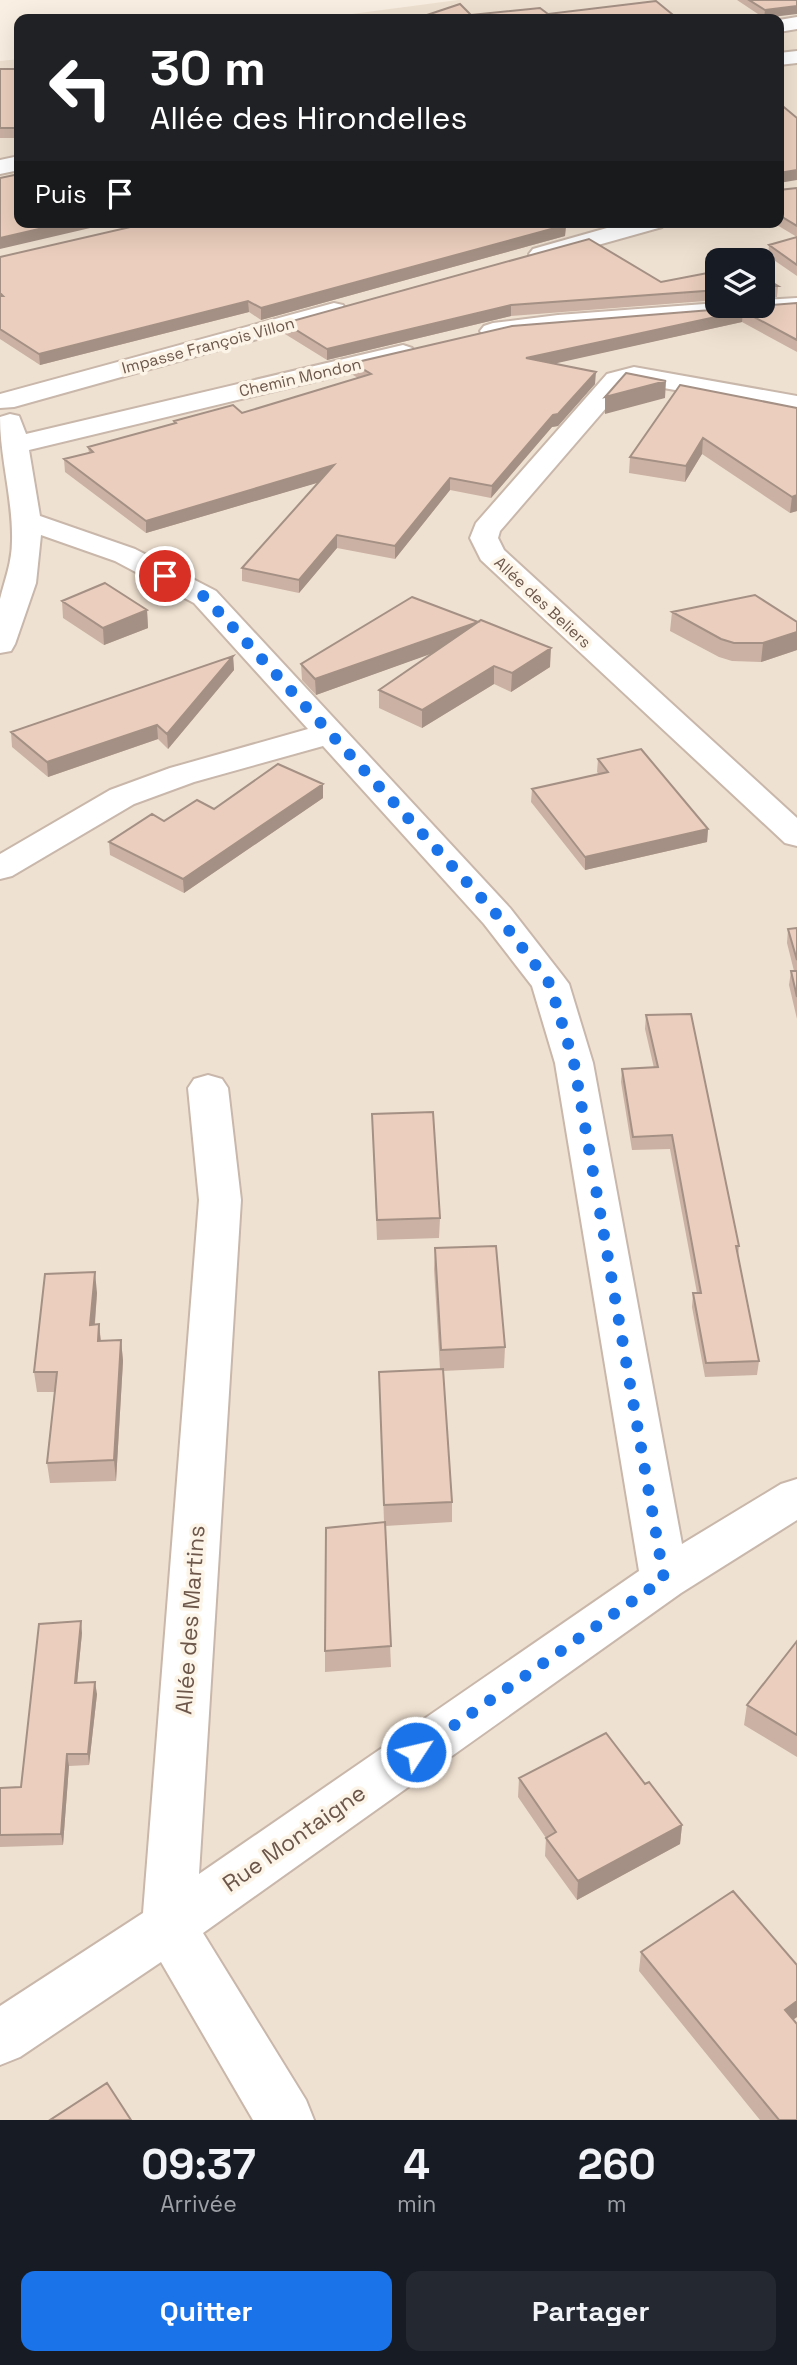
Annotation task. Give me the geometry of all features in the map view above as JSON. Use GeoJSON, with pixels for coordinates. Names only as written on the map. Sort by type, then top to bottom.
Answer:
{"type":"FeatureCollection","features":[{"type":"Feature","properties":{"kind":"street"},"geometry":{"type":"LineString","coordinates":[[522,259],[633,228]]}},
{"type":"Feature","properties":{"kind":"street","name":"Impasse François Villon"},"geometry":{"type":"LineString","coordinates":[[3,398],[363,302]]}},
{"type":"Feature","properties":{"kind":"street"},"geometry":{"type":"LineString","coordinates":[[472,336],[511,327],[558,322],[797,305]]}},
{"type":"Feature","properties":{"kind":"street","name":"Chemin Mondon"},"geometry":{"type":"LineString","coordinates":[[14,445],[432,346]]}},
{"type":"Feature","properties":{"kind":"street","name":"Allée des Beliers"},"geometry":{"type":"LineString","coordinates":[[789,402],[635,375],[616,380],[486,529],[484,538],[491,554],[797,836]]}},
{"type":"Feature","properties":{"kind":"street"},"geometry":{"type":"LineString","coordinates":[[0,644],[2,629],[21,582],[27,521],[3,398]]}},
{"type":"Feature","properties":{"kind":"street"},"geometry":{"type":"LineString","coordinates":[[27,521],[125,555],[205,597],[498,916],[550,984],[574,1063],[664,1579]]}},
{"type":"Feature","properties":{"kind":"street"},"geometry":{"type":"LineString","coordinates":[[0,869],[122,797],[182,775],[328,734]]}},
{"type":"Feature","properties":{"kind":"street","name":"Allée des Martins"},"geometry":{"type":"LineString","coordinates":[[169,1926],[220,1200],[208,1088]]}},
{"type":"Feature","properties":{"kind":"street","name":"Rue Montaigne"},"geometry":{"type":"LineString","coordinates":[[0,2038],[169,1926],[664,1579],[797,1497]]}},
{"type":"Feature","properties":{"kind":"street"},"geometry":{"type":"LineString","coordinates":[[169,1926],[285,2120]]}},
{"type":"Feature","properties":{"kind":"shaded area"},"geometry":{"type":"Polygon","coordinates":[[[458,0],[797,0],[797,2120],[0,2120],[0,61],[14,60],[14,228],[784,228],[784,14],[352,14],[458,0]]]}},
{"type":"Feature","properties":{"kind":"building"},"geometry":{"type":"Polygon","coordinates":[[[749,0],[797,0],[797,6],[765,10],[749,0]]]}},
{"type":"Feature","properties":{"kind":"building"},"geometry":{"type":"Polygon","coordinates":[[[656,1],[672,14],[548,14],[656,1]]]}},
{"type":"Feature","properties":{"kind":"building"},"geometry":{"type":"Polygon","coordinates":[[[460,4],[470,14],[430,14],[460,4]]]}},
{"type":"Feature","properties":{"kind":"building"},"geometry":{"type":"Polygon","coordinates":[[[540,8],[548,14],[481,14],[540,8]]]}},
{"type":"Feature","properties":{"kind":"building"},"geometry":{"type":"Polygon","coordinates":[[[0,69],[14,69],[14,128],[0,128],[0,69]]]}},
{"type":"Feature","properties":{"kind":"building"},"geometry":{"type":"Polygon","coordinates":[[[784,107],[797,118],[797,170],[784,172],[784,107]]]}},
{"type":"Feature","properties":{"kind":"building"},"geometry":{"type":"Polygon","coordinates":[[[14,175],[14,228],[43,228],[0,238],[0,178],[14,175]]]}},
{"type":"Feature","properties":{"kind":"building"},"geometry":{"type":"Polygon","coordinates":[[[797,188],[797,226],[784,218],[784,189],[797,188]]]}},
{"type":"Feature","properties":{"kind":"building"},"geometry":{"type":"Polygon","coordinates":[[[126,228],[555,228],[261,308],[248,301],[39,354],[0,329],[0,296],[3,296],[0,293],[0,257],[126,228]]]}},
{"type":"Feature","properties":{"kind":"building"},"geometry":{"type":"Polygon","coordinates":[[[797,237],[797,265],[775,248],[769,245],[797,237]]]}},
{"type":"Feature","properties":{"kind":"building"},"geometry":{"type":"Polygon","coordinates":[[[589,239],[661,282],[705,274],[705,291],[511,305],[327,349],[285,323],[589,239]]]}},
{"type":"Feature","properties":{"kind":"building"},"geometry":{"type":"Polygon","coordinates":[[[797,303],[797,340],[756,318],[775,318],[775,305],[797,303]]]}},
{"type":"Feature","properties":{"kind":"building"},"geometry":{"type":"Polygon","coordinates":[[[705,310],[705,318],[711,318],[526,358],[596,372],[558,414],[553,415],[492,486],[450,478],[395,546],[337,535],[299,580],[242,568],[334,465],[146,521],[64,459],[93,452],[88,447],[176,423],[174,421],[233,405],[242,413],[371,374],[353,363],[512,326],[705,310]]]}},
{"type":"Feature","properties":{"kind":"building"},"geometry":{"type":"Polygon","coordinates":[[[626,373],[666,381],[605,397],[626,373]]]}},
{"type":"Feature","properties":{"kind":"building"},"geometry":{"type":"Polygon","coordinates":[[[680,385],[797,408],[797,495],[792,497],[703,438],[686,466],[630,457],[680,385]]]}},
{"type":"Feature","properties":{"kind":"building"},"geometry":{"type":"Polygon","coordinates":[[[105,583],[147,610],[103,628],[62,601],[105,583]]]}},
{"type":"Feature","properties":{"kind":"building"},"geometry":{"type":"Polygon","coordinates":[[[755,595],[797,622],[797,632],[763,643],[734,643],[721,639],[672,612],[755,595]]]}},
{"type":"Feature","properties":{"kind":"building"},"geometry":{"type":"Polygon","coordinates":[[[412,597],[478,622],[315,679],[301,664],[412,597]]]}},
{"type":"Feature","properties":{"kind":"building"},"geometry":{"type":"Polygon","coordinates":[[[481,620],[551,648],[512,673],[494,666],[422,710],[379,690],[481,620]]]}},
{"type":"Feature","properties":{"kind":"building"},"geometry":{"type":"Polygon","coordinates":[[[233,656],[167,734],[157,725],[47,762],[11,732],[233,656]]]}},
{"type":"Feature","properties":{"kind":"building"},"geometry":{"type":"Polygon","coordinates":[[[641,749],[708,829],[585,857],[532,789],[608,772],[598,759],[641,749]]]}},
{"type":"Feature","properties":{"kind":"building"},"geometry":{"type":"Polygon","coordinates":[[[278,764],[323,784],[183,879],[109,842],[152,814],[164,821],[197,800],[214,809],[278,764]]]}},
{"type":"Feature","properties":{"kind":"building"},"geometry":{"type":"Polygon","coordinates":[[[797,928],[797,960],[788,929],[797,928]]]}},
{"type":"Feature","properties":{"kind":"building"},"geometry":{"type":"Polygon","coordinates":[[[791,971],[797,971],[797,997],[791,971]]]}},
{"type":"Feature","properties":{"kind":"building"},"geometry":{"type":"Polygon","coordinates":[[[691,1014],[739,1246],[736,1246],[759,1361],[706,1363],[693,1293],[701,1293],[672,1135],[633,1137],[622,1069],[658,1067],[646,1015],[691,1014]]]}},
{"type":"Feature","properties":{"kind":"building"},"geometry":{"type":"Polygon","coordinates":[[[433,1112],[440,1218],[377,1220],[372,1114],[433,1112]]]}},
{"type":"Feature","properties":{"kind":"building"},"geometry":{"type":"Polygon","coordinates":[[[496,1246],[505,1347],[441,1350],[435,1248],[496,1246]]]}},
{"type":"Feature","properties":{"kind":"building"},"geometry":{"type":"Polygon","coordinates":[[[95,1272],[90,1325],[99,1324],[98,1341],[121,1340],[114,1460],[47,1463],[57,1372],[34,1372],[45,1274],[95,1272]]]}},
{"type":"Feature","properties":{"kind":"building"},"geometry":{"type":"Polygon","coordinates":[[[443,1369],[452,1502],[384,1505],[379,1372],[443,1369]]]}},
{"type":"Feature","properties":{"kind":"building"},"geometry":{"type":"Polygon","coordinates":[[[385,1522],[391,1646],[325,1651],[326,1528],[385,1522]]]}},
{"type":"Feature","properties":{"kind":"building"},"geometry":{"type":"Polygon","coordinates":[[[81,1621],[75,1683],[95,1682],[88,1754],[67,1754],[61,1834],[0,1835],[0,1788],[21,1787],[39,1624],[81,1621]]]}},
{"type":"Feature","properties":{"kind":"building"},"geometry":{"type":"Polygon","coordinates":[[[797,1641],[797,1735],[747,1705],[797,1641]]]}},
{"type":"Feature","properties":{"kind":"building"},"geometry":{"type":"Polygon","coordinates":[[[606,1733],[645,1784],[649,1782],[682,1825],[578,1881],[546,1838],[556,1832],[519,1778],[606,1733]]]}},
{"type":"Feature","properties":{"kind":"building"},"geometry":{"type":"Polygon","coordinates":[[[733,1891],[797,1965],[797,2001],[785,2010],[797,2024],[797,2120],[779,2120],[641,1952],[733,1891]]]}},
{"type":"Feature","properties":{"kind":"building"},"geometry":{"type":"Polygon","coordinates":[[[107,2083],[131,2120],[50,2120],[107,2083]]]}},
{"type":"Feature","properties":{"kind":"route"},"geometry":{"type":"LineString","coordinates":[[165,576],[205,597],[498,916],[550,984],[574,1063],[664,1579],[416,1752]]}}]}
